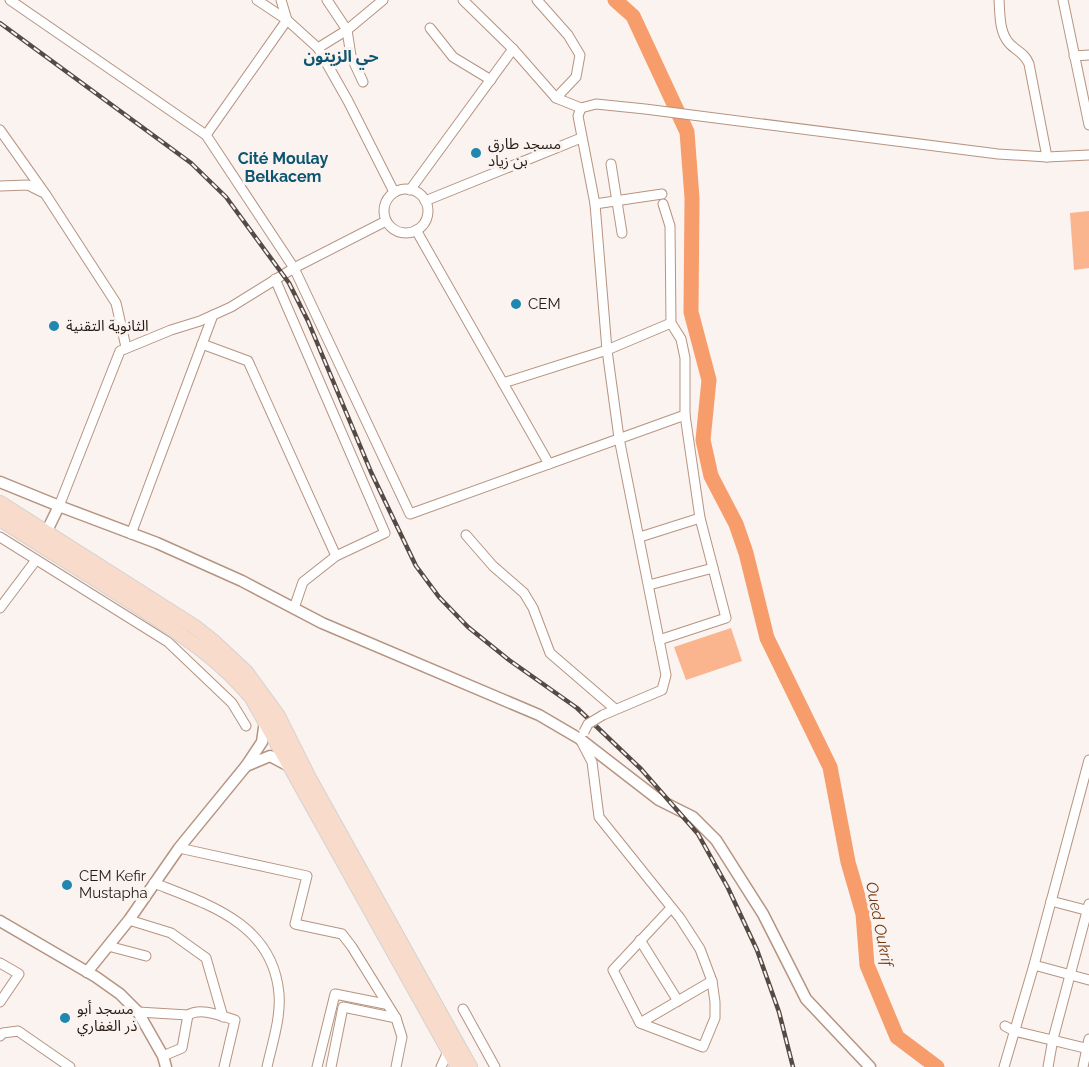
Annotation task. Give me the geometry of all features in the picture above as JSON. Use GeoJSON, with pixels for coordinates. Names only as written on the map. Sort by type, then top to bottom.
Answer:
{"type":"FeatureCollection","features":[{"type":"Feature","properties":{"kind":"main road"},"geometry":{"type":"LineString","coordinates":[[0,503],[43,538],[203,649],[233,675],[252,698],[453,1056],[470,1067]]}},
{"type":"Feature","properties":{"kind":"main road"},"geometry":{"type":"LineString","coordinates":[[0,519],[43,538],[214,642],[246,672],[278,716],[279,746],[310,780],[453,1056]]}},
{"type":"Feature","properties":{"kind":"street"},"geometry":{"type":"LineString","coordinates":[[10,0],[206,135],[294,268],[410,514],[685,415]]}},
{"type":"Feature","properties":{"kind":"street"},"geometry":{"type":"LineString","coordinates":[[257,0],[287,20],[318,48],[394,192]]}},
{"type":"Feature","properties":{"kind":"street"},"geometry":{"type":"LineString","coordinates":[[281,0],[287,20]]}},
{"type":"Feature","properties":{"kind":"street"},"geometry":{"type":"LineString","coordinates":[[327,0],[347,30],[351,56],[363,82]]}},
{"type":"Feature","properties":{"kind":"street"},"geometry":{"type":"LineString","coordinates":[[318,48],[347,30],[383,0]]}},
{"type":"Feature","properties":{"kind":"street"},"geometry":{"type":"LineString","coordinates":[[464,0],[513,49],[556,98],[581,108],[596,104],[645,109],[880,141],[998,154],[1047,157],[1089,155]]}},
{"type":"Feature","properties":{"kind":"street"},"geometry":{"type":"LineString","coordinates":[[537,0],[568,35],[580,55],[576,77],[556,98]]}},
{"type":"Feature","properties":{"kind":"street"},"geometry":{"type":"LineString","coordinates":[[999,0],[1004,35],[1008,42],[1025,55],[1029,63],[1047,157]]}},
{"type":"Feature","properties":{"kind":"street"},"geometry":{"type":"LineString","coordinates":[[1064,0],[1074,56],[1085,85],[1089,125]]}},
{"type":"Feature","properties":{"kind":"street"},"geometry":{"type":"LineString","coordinates":[[206,135],[287,20]]}},
{"type":"Feature","properties":{"kind":"street"},"geometry":{"type":"LineString","coordinates":[[430,28],[453,57],[491,80]]}},
{"type":"Feature","properties":{"kind":"street"},"geometry":{"type":"LineString","coordinates":[[410,190],[513,49]]}},
{"type":"Feature","properties":{"kind":"street"},"geometry":{"type":"LineString","coordinates":[[1074,56],[1089,55]]}},
{"type":"Feature","properties":{"kind":"street"},"geometry":{"type":"LineString","coordinates":[[581,108],[578,116],[595,204],[607,350],[619,438],[666,675],[662,690],[603,715],[588,724],[582,735],[592,762],[598,817],[671,908],[700,949],[712,981],[715,1002],[714,1018],[703,1047],[640,1023],[613,970],[671,908]]}},
{"type":"Feature","properties":{"kind":"street"},"geometry":{"type":"LineString","coordinates":[[0,130],[46,195],[116,303],[126,347]]}},
{"type":"Feature","properties":{"kind":"street"},"geometry":{"type":"LineString","coordinates":[[425,201],[581,138]]}},
{"type":"Feature","properties":{"kind":"street"},"geometry":{"type":"LineString","coordinates":[[611,164],[622,233]]}},
{"type":"Feature","properties":{"kind":"street"},"geometry":{"type":"LineString","coordinates":[[0,186],[28,184],[46,195]]}},
{"type":"Feature","properties":{"kind":"street"},"geometry":{"type":"LineString","coordinates":[[410,190],[416,192],[425,201],[427,214],[422,226],[416,230],[410,233],[396,231],[386,221],[384,207],[394,192],[410,190]]}},
{"type":"Feature","properties":{"kind":"street"},"geometry":{"type":"LineString","coordinates":[[595,204],[662,194]]}},
{"type":"Feature","properties":{"kind":"street"},"geometry":{"type":"LineString","coordinates":[[659,640],[726,618],[700,518],[685,415],[686,358],[681,339],[671,323],[670,226],[663,204]]}},
{"type":"Feature","properties":{"kind":"street"},"geometry":{"type":"LineString","coordinates":[[43,538],[59,506],[120,351],[231,307],[294,268],[386,221]]}},
{"type":"Feature","properties":{"kind":"street"},"geometry":{"type":"LineString","coordinates":[[416,230],[549,464]]}},
{"type":"Feature","properties":{"kind":"street"},"geometry":{"type":"LineString","coordinates":[[275,279],[385,533],[336,556],[303,582],[294,609]]}},
{"type":"Feature","properties":{"kind":"street"},"geometry":{"type":"LineString","coordinates":[[131,534],[213,315]]}},
{"type":"Feature","properties":{"kind":"street"},"geometry":{"type":"LineString","coordinates":[[503,383],[607,350],[671,323]]}},
{"type":"Feature","properties":{"kind":"street"},"geometry":{"type":"LineString","coordinates":[[202,344],[248,361],[336,556]]}},
{"type":"Feature","properties":{"kind":"street"},"geometry":{"type":"LineString","coordinates":[[0,482],[157,543],[242,581],[322,623],[582,735],[659,800],[693,817],[716,840],[763,914],[806,999],[870,1067]]}},
{"type":"Feature","properties":{"kind":"street"},"geometry":{"type":"LineString","coordinates":[[640,537],[700,518]]}},
{"type":"Feature","properties":{"kind":"street"},"geometry":{"type":"LineString","coordinates":[[466,535],[492,566],[524,593],[533,608],[550,653],[615,709]]}},
{"type":"Feature","properties":{"kind":"street"},"geometry":{"type":"LineString","coordinates":[[0,537],[168,642],[232,703],[246,726]]}},
{"type":"Feature","properties":{"kind":"street"},"geometry":{"type":"LineString","coordinates":[[0,608],[36,560]]}},
{"type":"Feature","properties":{"kind":"street"},"geometry":{"type":"LineString","coordinates":[[648,585],[713,568]]}},
{"type":"Feature","properties":{"kind":"street"},"geometry":{"type":"LineString","coordinates":[[87,972],[129,920],[179,848],[246,766],[262,742],[265,721]]}},
{"type":"Feature","properties":{"kind":"street"},"geometry":{"type":"LineString","coordinates":[[262,742],[279,746]]}},
{"type":"Feature","properties":{"kind":"street"},"geometry":{"type":"LineString","coordinates":[[246,766],[279,746]]}},
{"type":"Feature","properties":{"kind":"street"},"geometry":{"type":"LineString","coordinates":[[1004,1067],[1009,1029],[1034,965],[1089,760]]}},
{"type":"Feature","properties":{"kind":"street"},"geometry":{"type":"LineString","coordinates":[[179,848],[307,876],[295,924],[342,934],[352,947],[396,1018],[402,1037],[396,1067]]}},
{"type":"Feature","properties":{"kind":"street"},"geometry":{"type":"LineString","coordinates":[[154,883],[236,919],[261,943],[273,962],[279,996],[275,1032],[267,1067]]}},
{"type":"Feature","properties":{"kind":"street"},"geometry":{"type":"LineString","coordinates":[[1048,1067],[1053,1039],[1088,909],[1051,901]]}},
{"type":"Feature","properties":{"kind":"street"},"geometry":{"type":"LineString","coordinates":[[129,920],[171,933],[206,958],[223,1017]]}},
{"type":"Feature","properties":{"kind":"street"},"geometry":{"type":"LineString","coordinates":[[0,921],[120,994],[138,1012],[164,1062],[182,1048],[188,1015]]}},
{"type":"Feature","properties":{"kind":"street"},"geometry":{"type":"LineString","coordinates":[[640,940],[678,1001]]}},
{"type":"Feature","properties":{"kind":"street"},"geometry":{"type":"LineString","coordinates":[[108,946],[146,956]]}},
{"type":"Feature","properties":{"kind":"street"},"geometry":{"type":"LineString","coordinates":[[0,963],[19,974],[0,1002]]}},
{"type":"Feature","properties":{"kind":"street"},"geometry":{"type":"LineString","coordinates":[[1034,965],[1089,980]]}},
{"type":"Feature","properties":{"kind":"street"},"geometry":{"type":"LineString","coordinates":[[640,1023],[712,981]]}},
{"type":"Feature","properties":{"kind":"street"},"geometry":{"type":"LineString","coordinates":[[317,1067],[335,994],[386,1004]]}},
{"type":"Feature","properties":{"kind":"street"},"geometry":{"type":"LineString","coordinates":[[331,1067],[344,1007],[396,1018]]}},
{"type":"Feature","properties":{"kind":"street"},"geometry":{"type":"LineString","coordinates":[[463,1009],[495,1067]]}},
{"type":"Feature","properties":{"kind":"street"},"geometry":{"type":"LineString","coordinates":[[138,1012],[188,1015],[194,1012],[235,1020],[224,1067]]}},
{"type":"Feature","properties":{"kind":"street"},"geometry":{"type":"LineString","coordinates":[[1009,1029],[1088,1045],[1083,1067]]}},
{"type":"Feature","properties":{"kind":"street"},"geometry":{"type":"LineString","coordinates":[[0,1035],[18,1031],[70,1067]]}},
{"type":"Feature","properties":{"kind":"shaded area"},"geometry":{"type":"Polygon","coordinates":[[[1089,211],[1089,268],[1074,270],[1070,213],[1089,211]]]}},
{"type":"Feature","properties":{"kind":"shaded area"},"geometry":{"type":"Polygon","coordinates":[[[731,628],[742,661],[686,680],[674,647],[731,628]]]}},
{"type":"Feature","properties":{"kind":"waterway","name":"Oued Oukrif"},"geometry":{"type":"LineString","coordinates":[[615,0],[633,16],[687,132],[692,198],[691,312],[709,380],[703,440],[711,476],[736,524],[746,553],[767,638],[830,767],[848,862],[863,914],[867,965],[897,1037],[937,1067]]}},
{"type":"Feature","properties":{"kind":"railway"},"geometry":{"type":"LineString","coordinates":[[0,23],[191,163],[226,197],[289,283],[308,321],[371,472],[416,566],[439,597],[468,627],[509,660],[577,708],[641,769],[698,834],[728,888],[757,950],[779,1012],[793,1067]]}},
{"type":"Feature","properties":{"kind":"place","name":"مسجد طارق بن زياد"},"geometry":{"type":"Point","coordinates":[476,153]}},
{"type":"Feature","properties":{"kind":"place","name":"CEM"},"geometry":{"type":"Point","coordinates":[516,304]}},
{"type":"Feature","properties":{"kind":"place","name":"الثانوية التقنية"},"geometry":{"type":"Point","coordinates":[54,326]}},
{"type":"Feature","properties":{"kind":"place","name":"CEM Kefir Mustapha"},"geometry":{"type":"Point","coordinates":[67,885]}},
{"type":"Feature","properties":{"kind":"place","name":"مسجد أبو ذر الغفاري"},"geometry":{"type":"Point","coordinates":[65,1018]}},
{"type":"Feature","properties":{"kind":"district","name":"حي الزيتون"},"geometry":{"type":"Point","coordinates":[341,56]}},
{"type":"Feature","properties":{"kind":"district","name":"Cité Moulay Belkacem"},"geometry":{"type":"Point","coordinates":[283,167]}}]}
